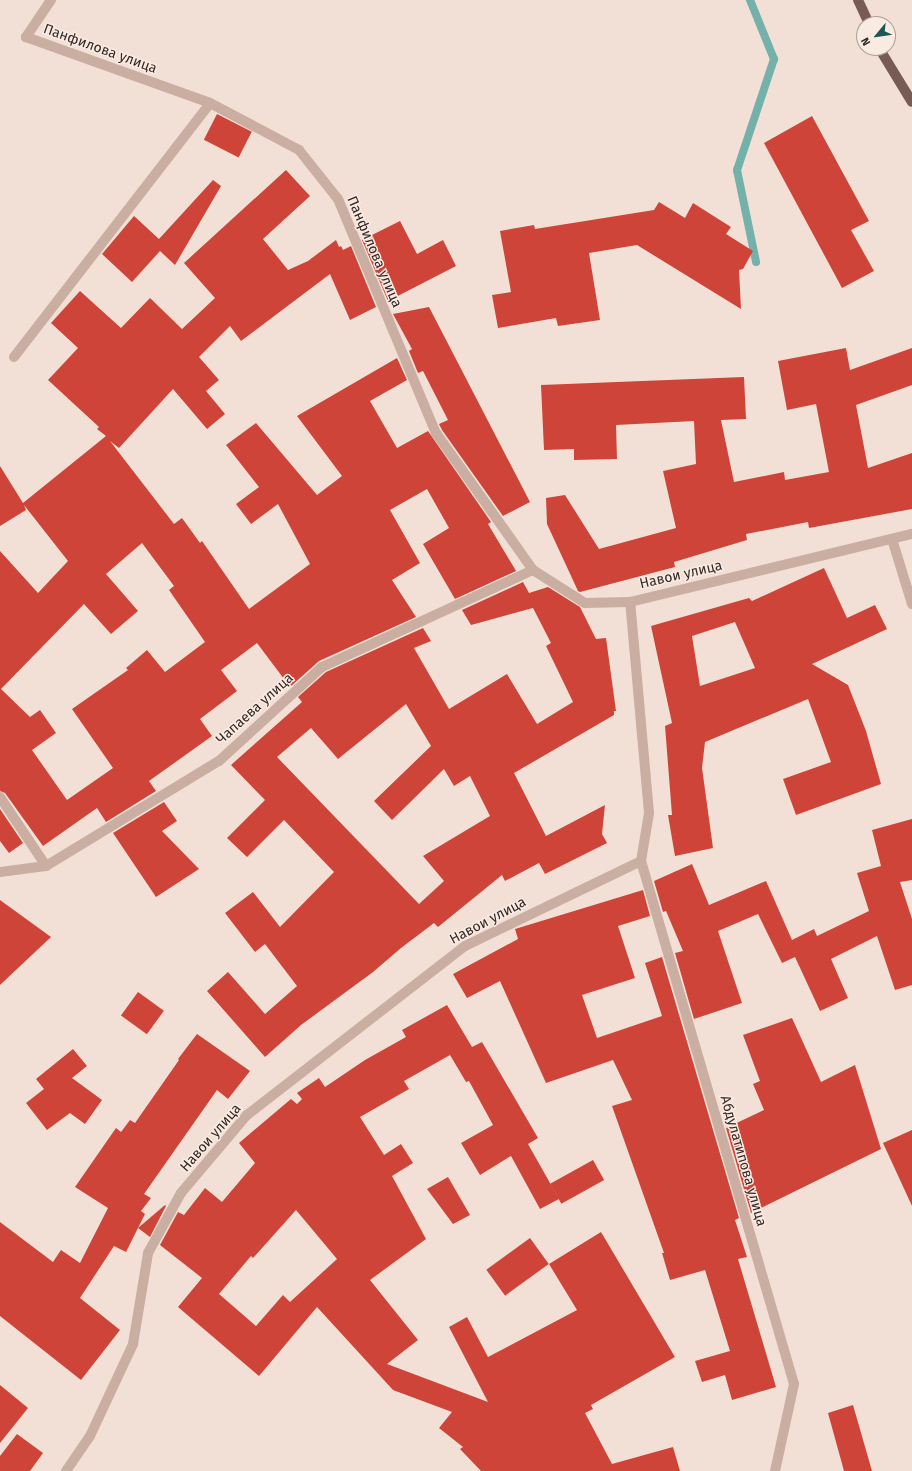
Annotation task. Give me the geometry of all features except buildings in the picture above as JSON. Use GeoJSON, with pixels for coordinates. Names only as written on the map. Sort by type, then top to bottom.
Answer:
{"type":"FeatureCollection","features":[{"type":"Feature","properties":{"kind":"main road"},"geometry":{"type":"LineString","coordinates":[[858,0],[865,16]]}},
{"type":"Feature","properties":{"kind":"main road"},"geometry":{"type":"LineString","coordinates":[[885,56],[912,102]]}},
{"type":"Feature","properties":{"kind":"street","name":"Панфилова улица"},"geometry":{"type":"LineString","coordinates":[[51,0],[26,37],[210,103],[299,150],[338,199],[436,433],[533,570],[585,603],[630,602]]}},
{"type":"Feature","properties":{"kind":"street"},"geometry":{"type":"LineString","coordinates":[[14,357],[210,103]]}},
{"type":"Feature","properties":{"kind":"street","name":"Навои улица"},"geometry":{"type":"LineString","coordinates":[[66,1471],[90,1436],[133,1344],[148,1253],[181,1193],[247,1115],[465,946],[641,861],[649,813],[630,602],[912,534]]}},
{"type":"Feature","properties":{"kind":"street"},"geometry":{"type":"LineString","coordinates":[[892,539],[912,604]]}},
{"type":"Feature","properties":{"kind":"street","name":"Чапаева улица"},"geometry":{"type":"LineString","coordinates":[[0,872],[46,866],[219,761],[322,667],[533,570]]}},
{"type":"Feature","properties":{"kind":"street"},"geometry":{"type":"LineString","coordinates":[[0,797],[46,866]]}},
{"type":"Feature","properties":{"kind":"street","name":"Абдулатипова улица"},"geometry":{"type":"LineString","coordinates":[[641,861],[794,1384],[776,1471]]}},
{"type":"Feature","properties":{"kind":"waterway"},"geometry":{"type":"LineString","coordinates":[[750,0],[774,59],[737,170],[756,262]]}}]}
